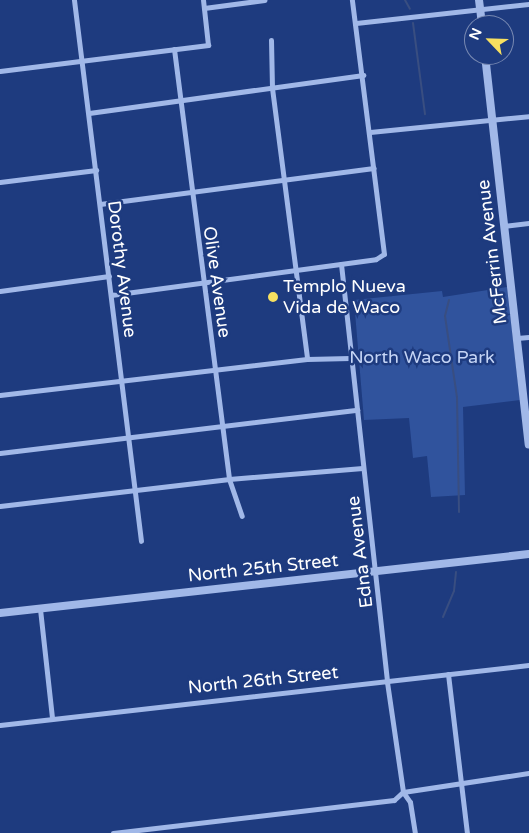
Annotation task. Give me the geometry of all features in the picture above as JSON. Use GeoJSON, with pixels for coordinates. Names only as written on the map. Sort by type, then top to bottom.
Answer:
{"type":"FeatureCollection","features":[{"type":"Feature","properties":{"kind":"street","name":"Dorothy Avenue"},"geometry":{"type":"LineString","coordinates":[[74,0],[141,541]]}},
{"type":"Feature","properties":{"kind":"street"},"geometry":{"type":"LineString","coordinates":[[0,71],[208,45],[203,0]]}},
{"type":"Feature","properties":{"kind":"street"},"geometry":{"type":"LineString","coordinates":[[204,8],[264,0]]}},
{"type":"Feature","properties":{"kind":"street"},"geometry":{"type":"LineString","coordinates":[[111,295],[376,259],[386,250],[352,0]]}},
{"type":"Feature","properties":{"kind":"street"},"geometry":{"type":"LineString","coordinates":[[356,23],[479,4],[529,4]]}},
{"type":"Feature","properties":{"kind":"street"},"geometry":{"type":"LineString","coordinates":[[271,40],[272,88],[307,359]]}},
{"type":"Feature","properties":{"kind":"street","name":"Olive Avenue"},"geometry":{"type":"LineString","coordinates":[[174,49],[229,479],[242,516]]}},
{"type":"Feature","properties":{"kind":"street","name":"McFerrin Avenue"},"geometry":{"type":"LineString","coordinates":[[486,65],[529,444]]}},
{"type":"Feature","properties":{"kind":"street"},"geometry":{"type":"LineString","coordinates":[[88,113],[363,75]]}},
{"type":"Feature","properties":{"kind":"street"},"geometry":{"type":"LineString","coordinates":[[370,132],[529,116]]}},
{"type":"Feature","properties":{"kind":"street"},"geometry":{"type":"LineString","coordinates":[[100,204],[374,168]]}},
{"type":"Feature","properties":{"kind":"street"},"geometry":{"type":"LineString","coordinates":[[0,182],[96,170]]}},
{"type":"Feature","properties":{"kind":"street"},"geometry":{"type":"LineString","coordinates":[[504,226],[529,223]]}},
{"type":"Feature","properties":{"kind":"street","name":"Edna Avenue"},"geometry":{"type":"LineString","coordinates":[[341,264],[387,682],[402,792],[410,802],[415,833]]}},
{"type":"Feature","properties":{"kind":"street"},"geometry":{"type":"LineString","coordinates":[[0,291],[109,276]]}},
{"type":"Feature","properties":{"kind":"street"},"geometry":{"type":"LineString","coordinates":[[517,338],[529,336]]}},
{"type":"Feature","properties":{"kind":"street"},"geometry":{"type":"LineString","coordinates":[[0,395],[307,359],[350,358]]}},
{"type":"Feature","properties":{"kind":"street"},"geometry":{"type":"LineString","coordinates":[[0,453],[358,410]]}},
{"type":"Feature","properties":{"kind":"street"},"geometry":{"type":"LineString","coordinates":[[0,506],[229,479],[363,468]]}},
{"type":"Feature","properties":{"kind":"street","name":"North 25th Street"},"geometry":{"type":"LineString","coordinates":[[0,613],[529,554]]}},
{"type":"Feature","properties":{"kind":"street"},"geometry":{"type":"LineString","coordinates":[[40,609],[52,718]]}},
{"type":"Feature","properties":{"kind":"street","name":"North 26th Street"},"geometry":{"type":"LineString","coordinates":[[0,725],[308,688],[387,682],[529,665]]}},
{"type":"Feature","properties":{"kind":"street"},"geometry":{"type":"LineString","coordinates":[[448,674],[467,833]]}},
{"type":"Feature","properties":{"kind":"street"},"geometry":{"type":"LineString","coordinates":[[113,833],[394,800],[402,792],[529,773]]}},
{"type":"Feature","properties":{"kind":"green space","name":"North Waco Park"},"geometry":{"type":"Polygon","coordinates":[[[507,287],[520,400],[463,407],[465,495],[431,497],[427,456],[413,458],[409,418],[364,420],[354,300],[442,291],[443,297],[507,287]]]}},
{"type":"Feature","properties":{"kind":"waterway"},"geometry":{"type":"LineString","coordinates":[[405,0],[410,9]]}},
{"type":"Feature","properties":{"kind":"waterway"},"geometry":{"type":"LineString","coordinates":[[413,23],[425,114]]}},
{"type":"Feature","properties":{"kind":"waterway"},"geometry":{"type":"LineString","coordinates":[[449,300],[445,316],[457,397],[459,512]]}},
{"type":"Feature","properties":{"kind":"waterway"},"geometry":{"type":"LineString","coordinates":[[443,617],[454,591],[456,572]]}},
{"type":"Feature","properties":{"kind":"place","name":"Templo Nueva Vida de Waco"},"geometry":{"type":"Point","coordinates":[273,297]}}]}
